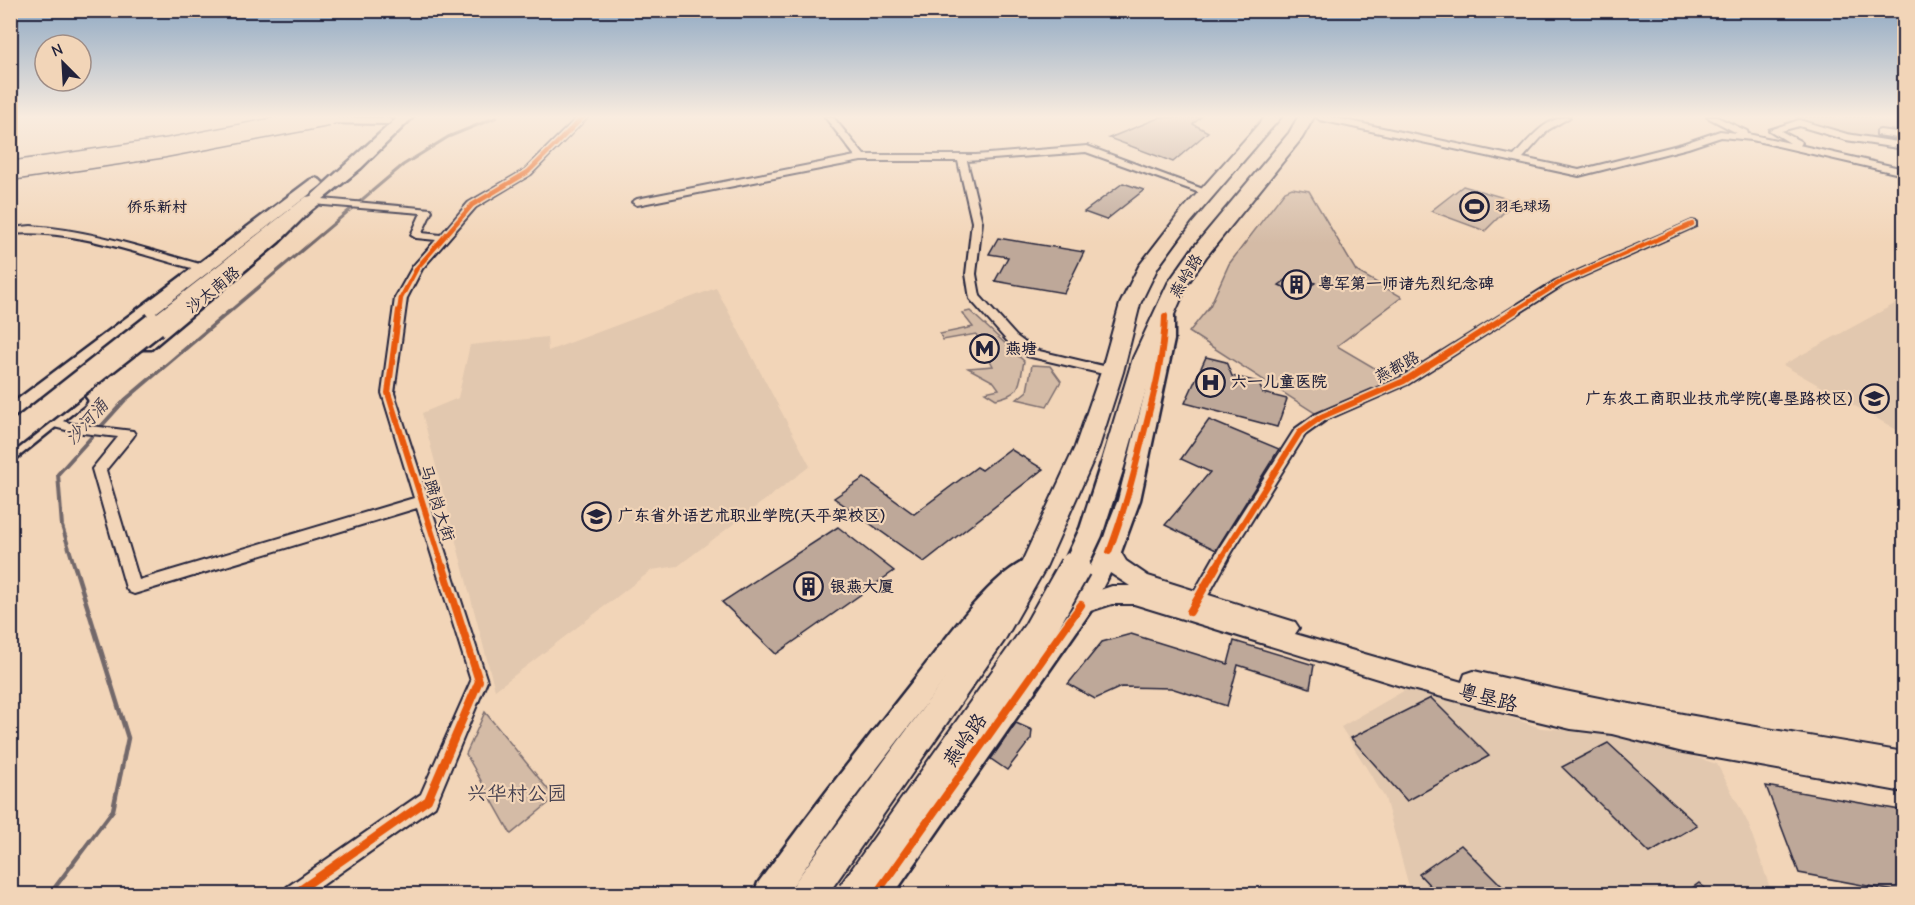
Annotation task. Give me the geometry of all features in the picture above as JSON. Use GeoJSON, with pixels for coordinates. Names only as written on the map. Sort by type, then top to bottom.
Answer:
{"type":"FeatureCollection","features":[{"type":"Feature","properties":{"kind":"highway"},"geometry":{"type":"LineString","coordinates":[[10,163],[36,159]]}},
{"type":"Feature","properties":{"kind":"highway"},"geometry":{"type":"LineString","coordinates":[[10,171],[89,159]]}},
{"type":"Feature","properties":{"kind":"highway","name":"燕岭路"},"geometry":{"type":"LineString","coordinates":[[807,894],[843,847],[994,633],[1033,567],[1087,447],[1112,372],[1130,304],[1140,281],[1168,239],[1235,159]]}},
{"type":"Feature","properties":{"kind":"highway","name":"燕岭路"},"geometry":{"type":"LineString","coordinates":[[1165,316],[1178,283],[1194,260],[1277,159]]}},
{"type":"Feature","properties":{"kind":"highway"},"geometry":{"type":"LineString","coordinates":[[10,438],[312,201]]}},
{"type":"Feature","properties":{"kind":"highway"},"geometry":{"type":"LineString","coordinates":[[853,894],[1010,674],[1050,612],[1074,569],[1091,532],[1144,358],[1165,316]]}},
{"type":"Feature","properties":{"kind":"main road","name":"沙太南路"},"geometry":{"type":"LineString","coordinates":[[10,417],[248,236],[340,159]]}},
{"type":"Feature","properties":{"kind":"main road","name":"沙太南路"},"geometry":{"type":"LineString","coordinates":[[10,453],[256,255],[312,201],[362,159]]}},
{"type":"Feature","properties":{"kind":"main road","name":"燕岭路"},"geometry":{"type":"LineString","coordinates":[[876,894],[1081,605],[1109,552],[1129,500],[1155,392],[1165,340],[1165,316]]}},
{"type":"Feature","properties":{"kind":"main road","name":"粤垦路"},"geometry":{"type":"LineString","coordinates":[[1109,552],[1118,567],[1140,582],[1194,606],[1404,677],[1571,718],[1612,723],[1683,741],[1905,780]]}},
{"type":"Feature","properties":{"kind":"main road","name":"燕岭路"},"geometry":{"type":"LineString","coordinates":[[769,894],[836,801],[976,620],[1004,588],[1033,567]]}},
{"type":"Feature","properties":{"kind":"main road","name":"粤垦路"},"geometry":{"type":"LineString","coordinates":[[1081,605],[1124,593],[1194,606],[1527,694],[1738,735],[1905,764]]}},
{"type":"Feature","properties":{"kind":"street","name":"马蹄岗大街"},"geometry":{"type":"LineString","coordinates":[[294,894],[428,800],[479,681],[388,393],[401,298],[417,268],[472,205],[528,172],[541,159]]}},
{"type":"Feature","properties":{"kind":"street"},"geometry":{"type":"LineString","coordinates":[[637,202],[855,159]]}},
{"type":"Feature","properties":{"kind":"street"},"geometry":{"type":"LineString","coordinates":[[962,159],[977,222],[970,274],[974,297],[1012,339],[1031,353],[1112,372]]}},
{"type":"Feature","properties":{"kind":"street"},"geometry":{"type":"LineString","coordinates":[[1116,159],[1206,192]]}},
{"type":"Feature","properties":{"kind":"street"},"geometry":{"type":"LineString","coordinates":[[1518,159],[1579,173],[1635,159]]}},
{"type":"Feature","properties":{"kind":"street"},"geometry":{"type":"LineString","coordinates":[[1848,159],[1905,172]]}},
{"type":"Feature","properties":{"kind":"street"},"geometry":{"type":"LineString","coordinates":[[312,201],[427,211],[416,235],[443,238]]}},
{"type":"Feature","properties":{"kind":"street","name":"燕都路"},"geometry":{"type":"LineString","coordinates":[[1194,606],[1226,549],[1300,432],[1321,417],[1404,381],[1559,283],[1692,224]]}},
{"type":"Feature","properties":{"kind":"street"},"geometry":{"type":"LineString","coordinates":[[10,231],[24,229],[60,231],[199,267]]}},
{"type":"Feature","properties":{"kind":"street"},"geometry":{"type":"LineString","coordinates":[[10,417],[51,421],[74,428],[128,434],[99,469],[135,588],[422,501]]}},
{"type":"Feature","properties":{"kind":"shaded area","name":"广东省外语艺术职业学院(天平架校区)"},"geometry":{"type":"Polygon","coordinates":[[[716,288],[810,466],[678,566],[652,570],[495,690],[422,413],[458,398],[470,345],[547,337],[548,351],[716,288]]]}},
{"type":"Feature","properties":{"kind":"shaded area","name":"广东农工商职业技术学院(粤垦路校区)"},"geometry":{"type":"Polygon","coordinates":[[[1904,298],[1904,434],[1783,365],[1902,300],[1904,298]]]}},
{"type":"Feature","properties":{"kind":"shaded area"},"geometry":{"type":"Polygon","coordinates":[[[1414,685],[1541,728],[1615,733],[1717,764],[1748,823],[1772,894],[1411,894],[1385,798],[1341,727],[1414,685]]]}},
{"type":"Feature","properties":{"kind":"green space","name":"羽毛球场"},"geometry":{"type":"Polygon","coordinates":[[[1463,186],[1515,201],[1485,231],[1431,211],[1463,186]]]}},
{"type":"Feature","properties":{"kind":"green space"},"geometry":{"type":"Polygon","coordinates":[[[1292,188],[1309,191],[1356,271],[1402,297],[1337,346],[1395,380],[1321,417],[1189,332],[1210,306],[1229,264],[1285,191],[1292,188]]]}},
{"type":"Feature","properties":{"kind":"green space"},"geometry":{"type":"Polygon","coordinates":[[[970,311],[1024,361],[1020,382],[1011,394],[996,399],[985,392],[999,389],[994,382],[968,368],[993,366],[976,334],[943,340],[940,334],[973,327],[962,313],[970,311]]]}},
{"type":"Feature","properties":{"kind":"green space"},"geometry":{"type":"Polygon","coordinates":[[[1032,365],[1050,366],[1061,381],[1047,406],[1017,399],[1027,391],[1032,365]]]}},
{"type":"Feature","properties":{"kind":"green space","name":"兴华村公园"},"geometry":{"type":"Polygon","coordinates":[[[485,712],[555,798],[511,834],[466,754],[485,712]]]}},
{"type":"Feature","properties":{"kind":"building"},"geometry":{"type":"Polygon","coordinates":[[[1123,183],[1144,190],[1106,220],[1084,212],[1123,183]]]}},
{"type":"Feature","properties":{"kind":"building"},"geometry":{"type":"Polygon","coordinates":[[[998,238],[1084,252],[1064,293],[995,281],[1008,257],[989,254],[998,238]]]}},
{"type":"Feature","properties":{"kind":"building","name":"粤军第一师诸先烈纪念碑"},"geometry":{"type":"Polygon","coordinates":[[[1294,274],[1315,283],[1299,294],[1279,285],[1294,274]]]}},
{"type":"Feature","properties":{"kind":"building"},"geometry":{"type":"Polygon","coordinates":[[[1206,357],[1226,362],[1232,376],[1258,382],[1263,393],[1287,399],[1277,427],[1185,403],[1206,357]]]}},
{"type":"Feature","properties":{"kind":"building"},"geometry":{"type":"Polygon","coordinates":[[[1209,420],[1279,449],[1216,550],[1165,525],[1210,472],[1181,459],[1209,420]]]}},
{"type":"Feature","properties":{"kind":"building"},"geometry":{"type":"Polygon","coordinates":[[[1010,449],[1043,469],[924,562],[834,498],[864,478],[914,514],[977,467],[982,470],[1010,449]]]}},
{"type":"Feature","properties":{"kind":"building","name":"银燕大厦"},"geometry":{"type":"Polygon","coordinates":[[[838,527],[894,571],[776,654],[722,602],[838,527]]]}},
{"type":"Feature","properties":{"kind":"building"},"geometry":{"type":"Polygon","coordinates":[[[1131,634],[1228,664],[1234,641],[1314,665],[1310,688],[1238,665],[1227,706],[1171,688],[1121,687],[1095,699],[1068,684],[1102,642],[1131,634]]]}},
{"type":"Feature","properties":{"kind":"building"},"geometry":{"type":"Polygon","coordinates":[[[1431,698],[1489,756],[1407,801],[1351,738],[1431,698]]]}},
{"type":"Feature","properties":{"kind":"building"},"geometry":{"type":"Polygon","coordinates":[[[1016,723],[1032,730],[1031,739],[1007,770],[991,759],[1016,723]]]}},
{"type":"Feature","properties":{"kind":"building"},"geometry":{"type":"Polygon","coordinates":[[[1608,743],[1697,825],[1650,853],[1562,767],[1608,743]]]}},
{"type":"Feature","properties":{"kind":"building"},"geometry":{"type":"Polygon","coordinates":[[[1766,786],[1905,811],[1905,893],[1799,873],[1766,786]]]}},
{"type":"Feature","properties":{"kind":"building"},"geometry":{"type":"Polygon","coordinates":[[[1461,845],[1510,894],[1438,894],[1419,874],[1461,845]]]}},
{"type":"Feature","properties":{"kind":"building"},"geometry":{"type":"Polygon","coordinates":[[[1699,883],[1712,894],[1684,894],[1699,883]]]}},
{"type":"Feature","properties":{"kind":"waterway","name":"沙河涌"},"geometry":{"type":"LineString","coordinates":[[229,312],[412,159]]}},
{"type":"Feature","properties":{"kind":"waterway","name":"沙河涌"},"geometry":{"type":"LineString","coordinates":[[75,568],[62,526],[58,474],[125,400],[231,310]]}},
{"type":"Feature","properties":{"kind":"waterway","name":"沙河涌"},"geometry":{"type":"LineString","coordinates":[[50,894],[113,810],[128,738],[75,567]]}},
{"type":"Feature","properties":{"kind":"cycle path"},"geometry":{"type":"LineString","coordinates":[[294,894],[428,800],[479,681],[388,393],[401,298],[417,268],[472,205],[528,172],[541,159]]}},
{"type":"Feature","properties":{"kind":"cycle path"},"geometry":{"type":"LineString","coordinates":[[1190,612],[1226,549],[1300,432],[1321,417],[1404,381],[1559,283],[1692,224]]}},
{"type":"Feature","properties":{"kind":"cycle path"},"geometry":{"type":"LineString","coordinates":[[1109,552],[1129,493],[1155,390],[1161,361],[1165,316]]}},
{"type":"Feature","properties":{"kind":"cycle path"},"geometry":{"type":"LineString","coordinates":[[876,894],[1081,605]]}},
{"type":"Feature","properties":{"kind":"place","name":"羽毛球场"},"geometry":{"type":"Point","coordinates":[1474,206]}},
{"type":"Feature","properties":{"kind":"place","name":"粤军第一师诸先烈纪念碑"},"geometry":{"type":"Point","coordinates":[1297,284]}},
{"type":"Feature","properties":{"kind":"place","name":"燕塘"},"geometry":{"type":"Point","coordinates":[984,349]}},
{"type":"Feature","properties":{"kind":"place","name":"六一儿童医院"},"geometry":{"type":"Point","coordinates":[1210,382]}},
{"type":"Feature","properties":{"kind":"place","name":"广东农工商职业技术学院(粤垦路校区)"},"geometry":{"type":"Point","coordinates":[1874,399]}},
{"type":"Feature","properties":{"kind":"place","name":"广东省外语艺术职业学院(天平架校区)"},"geometry":{"type":"Point","coordinates":[597,516]}},
{"type":"Feature","properties":{"kind":"place","name":"银燕大厦"},"geometry":{"type":"Point","coordinates":[809,587]}},
{"type":"Feature","properties":{"kind":"district","name":"侨乐新村"},"geometry":{"type":"Point","coordinates":[157,207]}}]}
